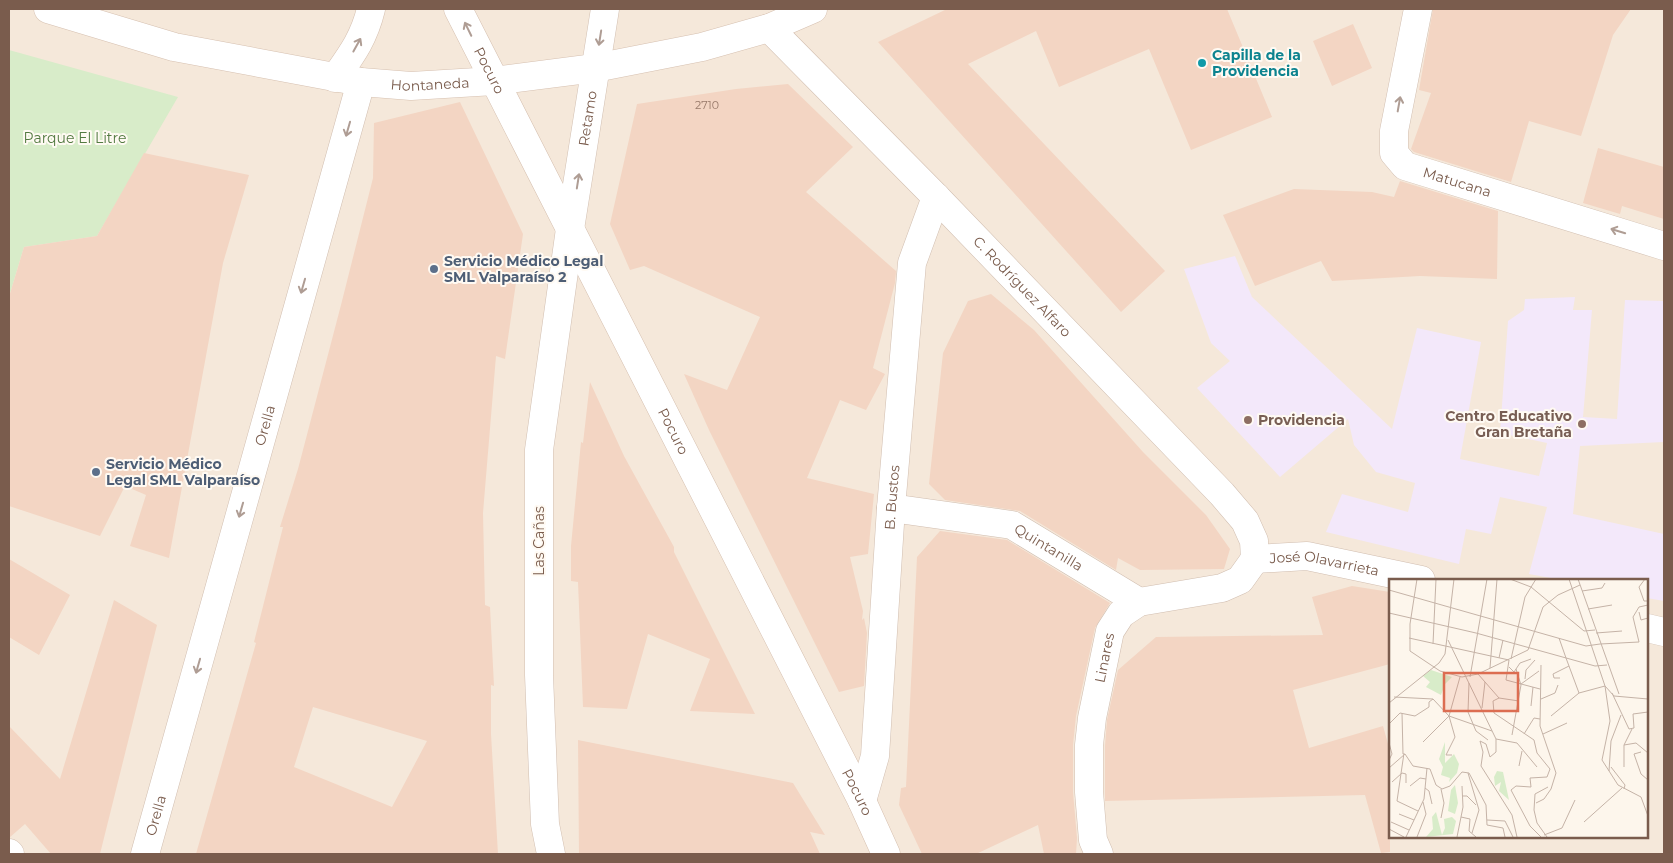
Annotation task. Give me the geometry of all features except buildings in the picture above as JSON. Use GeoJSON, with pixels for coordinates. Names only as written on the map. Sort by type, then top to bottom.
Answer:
{"type":"FeatureCollection","features":[{"type":"Feature","properties":{"kind":"street","name":"Hontaneda"},"geometry":{"type":"LineString","coordinates":[[48,9],[174,47],[348,80],[411,86],[494,81],[596,68],[702,47],[769,28],[813,9]]}},
{"type":"Feature","properties":{"kind":"street","name":"Orella"},"geometry":{"type":"LineString","coordinates":[[146,854],[348,80],[352,53],[366,29],[371,9]]}},
{"type":"Feature","properties":{"kind":"street","name":"Pocuro"},"geometry":{"type":"LineString","coordinates":[[458,9],[862,801],[886,854]]}},
{"type":"Feature","properties":{"kind":"street","name":"Retamo"},"geometry":{"type":"LineString","coordinates":[[570,229],[605,9]]}},
{"type":"Feature","properties":{"kind":"street","name":"Matucana"},"geometry":{"type":"LineString","coordinates":[[1418,9],[1394,131],[1394,153],[1405,166],[1664,246]]}},
{"type":"Feature","properties":{"kind":"street","name":"C. Rodríguez Alfaro"},"geometry":{"type":"LineString","coordinates":[[769,28],[936,197],[1222,494],[1245,521],[1254,541],[1255,560]]}},
{"type":"Feature","properties":{"kind":"street","name":"B. Bustos"},"geometry":{"type":"LineString","coordinates":[[862,801],[876,756],[891,508],[912,262],[936,197]]}},
{"type":"Feature","properties":{"kind":"street","name":"Las Cañas"},"geometry":{"type":"LineString","coordinates":[[552,854],[545,824],[540,675],[540,450],[570,229]]}},
{"type":"Feature","properties":{"kind":"street","name":"Quintanilla"},"geometry":{"type":"LineString","coordinates":[[891,508],[1012,525],[1138,602]]}},
{"type":"Feature","properties":{"kind":"street","name":"José Olavarrieta"},"geometry":{"type":"LineString","coordinates":[[1255,560],[1306,556],[1416,579]]}},
{"type":"Feature","properties":{"kind":"street","name":"Linares"},"geometry":{"type":"LineString","coordinates":[[1099,854],[1093,840],[1088,792],[1089,745],[1092,718],[1110,631],[1121,614],[1138,602],[1222,588],[1240,580],[1255,560]]}},
{"type":"Feature","properties":{"kind":"street"},"geometry":{"type":"LineString","coordinates":[[1648,628],[1664,632]]}},
{"type":"Feature","properties":{"kind":"shaded area"},"geometry":{"type":"Polygon","coordinates":[[[9,9],[1664,9],[1664,854],[9,854],[9,9]]]}},
{"type":"Feature","properties":{"kind":"shaded area","name":"Centro Educativo Gran Bretaña"},"geometry":{"type":"Polygon","coordinates":[[[1235,256],[1252,297],[1392,429],[1417,328],[1481,342],[1460,459],[1539,476],[1547,443],[1500,433],[1508,321],[1524,310],[1525,299],[1575,297],[1573,310],[1592,310],[1583,417],[1617,419],[1625,300],[1664,301],[1664,442],[1580,446],[1573,514],[1664,534],[1664,601],[1648,598],[1648,579],[1556,579],[1529,574],[1547,507],[1500,497],[1491,534],[1466,529],[1459,564],[1326,532],[1342,494],[1408,512],[1415,483],[1376,472],[1354,445],[1348,419],[1280,477],[1197,388],[1230,361],[1211,343],[1184,269],[1235,256]]]}},
{"type":"Feature","properties":{"kind":"green space","name":"Parque El Litre"},"geometry":{"type":"Polygon","coordinates":[[[9,50],[178,97],[97,236],[24,247],[9,297],[9,50]]]}},
{"type":"Feature","properties":{"kind":"place","name":"Capilla de la Providencia"},"geometry":{"type":"Point","coordinates":[1202,63]}},
{"type":"Feature","properties":{"kind":"place","name":"Servicio Médico Legal SML Valparaíso 2"},"geometry":{"type":"Point","coordinates":[434,269]}},
{"type":"Feature","properties":{"kind":"place","name":"Providencia"},"geometry":{"type":"Point","coordinates":[1248,420]}},
{"type":"Feature","properties":{"kind":"place","name":"Centro Educativo Gran Bretaña"},"geometry":{"type":"Point","coordinates":[1582,424]}},
{"type":"Feature","properties":{"kind":"place","name":"Servicio Médico Legal SML Valparaíso"},"geometry":{"type":"Point","coordinates":[96,472]}}]}
